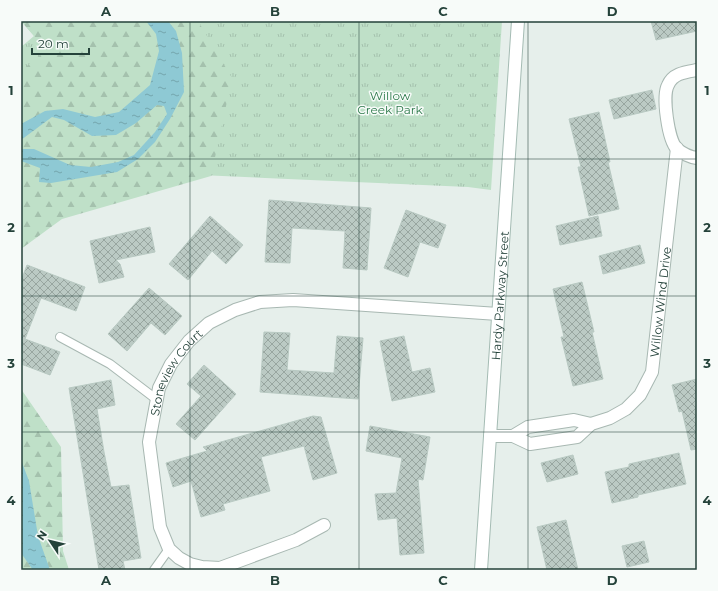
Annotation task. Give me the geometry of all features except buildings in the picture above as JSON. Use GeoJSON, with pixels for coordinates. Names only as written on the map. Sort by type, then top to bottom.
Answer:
{"type":"FeatureCollection","features":[{"type":"Feature","properties":{"kind":"street","name":"Hardy Parkway Street"},"geometry":{"type":"LineString","coordinates":[[481,570],[518,21]]}},
{"type":"Feature","properties":{"kind":"street","name":"Willow Wind Drive"},"geometry":{"type":"LineString","coordinates":[[490,436],[514,436],[530,444],[577,437],[591,424],[610,418],[626,409],[640,395],[652,372],[677,148],[670,133],[665,99],[668,85],[678,74],[697,70]]}},
{"type":"Feature","properties":{"kind":"street"},"geometry":{"type":"LineString","coordinates":[[677,148],[690,157],[697,158]]}},
{"type":"Feature","properties":{"kind":"street","name":"Stoneview Court"},"geometry":{"type":"LineString","coordinates":[[324,525],[296,540],[220,568],[202,569],[179,558],[169,548],[160,527],[149,442],[159,388],[171,364],[189,341],[209,323],[235,310],[260,302],[293,300],[498,314]]}},
{"type":"Feature","properties":{"kind":"street","name":"Willow Wind Drive"},"geometry":{"type":"LineString","coordinates":[[514,436],[528,427],[574,420],[591,424]]}},
{"type":"Feature","properties":{"kind":"lane"},"geometry":{"type":"LineString","coordinates":[[60,336],[110,364],[156,399]]}},
{"type":"Feature","properties":{"kind":"lane"},"geometry":{"type":"LineString","coordinates":[[154,570],[169,548]]}},
{"type":"Feature","properties":{"kind":"green space","name":"Willow Creek Park"},"geometry":{"type":"Polygon","coordinates":[[[21,21],[502,21],[491,190],[468,187],[43,168],[21,225],[21,47],[34,36],[21,21]]]}},
{"type":"Feature","properties":{"kind":"green space"},"geometry":{"type":"Polygon","coordinates":[[[21,21],[198,21],[232,78],[211,176],[62,219],[21,249],[21,71],[48,48],[34,36],[21,21]]]}},
{"type":"Feature","properties":{"kind":"green space"},"geometry":{"type":"Polygon","coordinates":[[[21,389],[61,447],[63,551],[69,570],[21,570],[21,389]]]}},
{"type":"Feature","properties":{"kind":"water"},"geometry":{"type":"Polygon","coordinates":[[[146,21],[168,21],[176,31],[182,53],[184,92],[170,119],[155,142],[138,159],[117,172],[51,183],[39,182],[40,168],[21,161],[21,149],[34,149],[70,165],[91,167],[118,162],[134,155],[155,132],[167,114],[164,106],[157,105],[136,123],[116,135],[92,136],[64,120],[52,117],[21,140],[21,124],[45,111],[63,109],[95,117],[119,112],[150,85],[159,51],[156,34],[146,21]]]}},
{"type":"Feature","properties":{"kind":"water"},"geometry":{"type":"Polygon","coordinates":[[[21,460],[29,481],[38,536],[50,570],[33,570],[21,553],[21,460]]]}}]}
